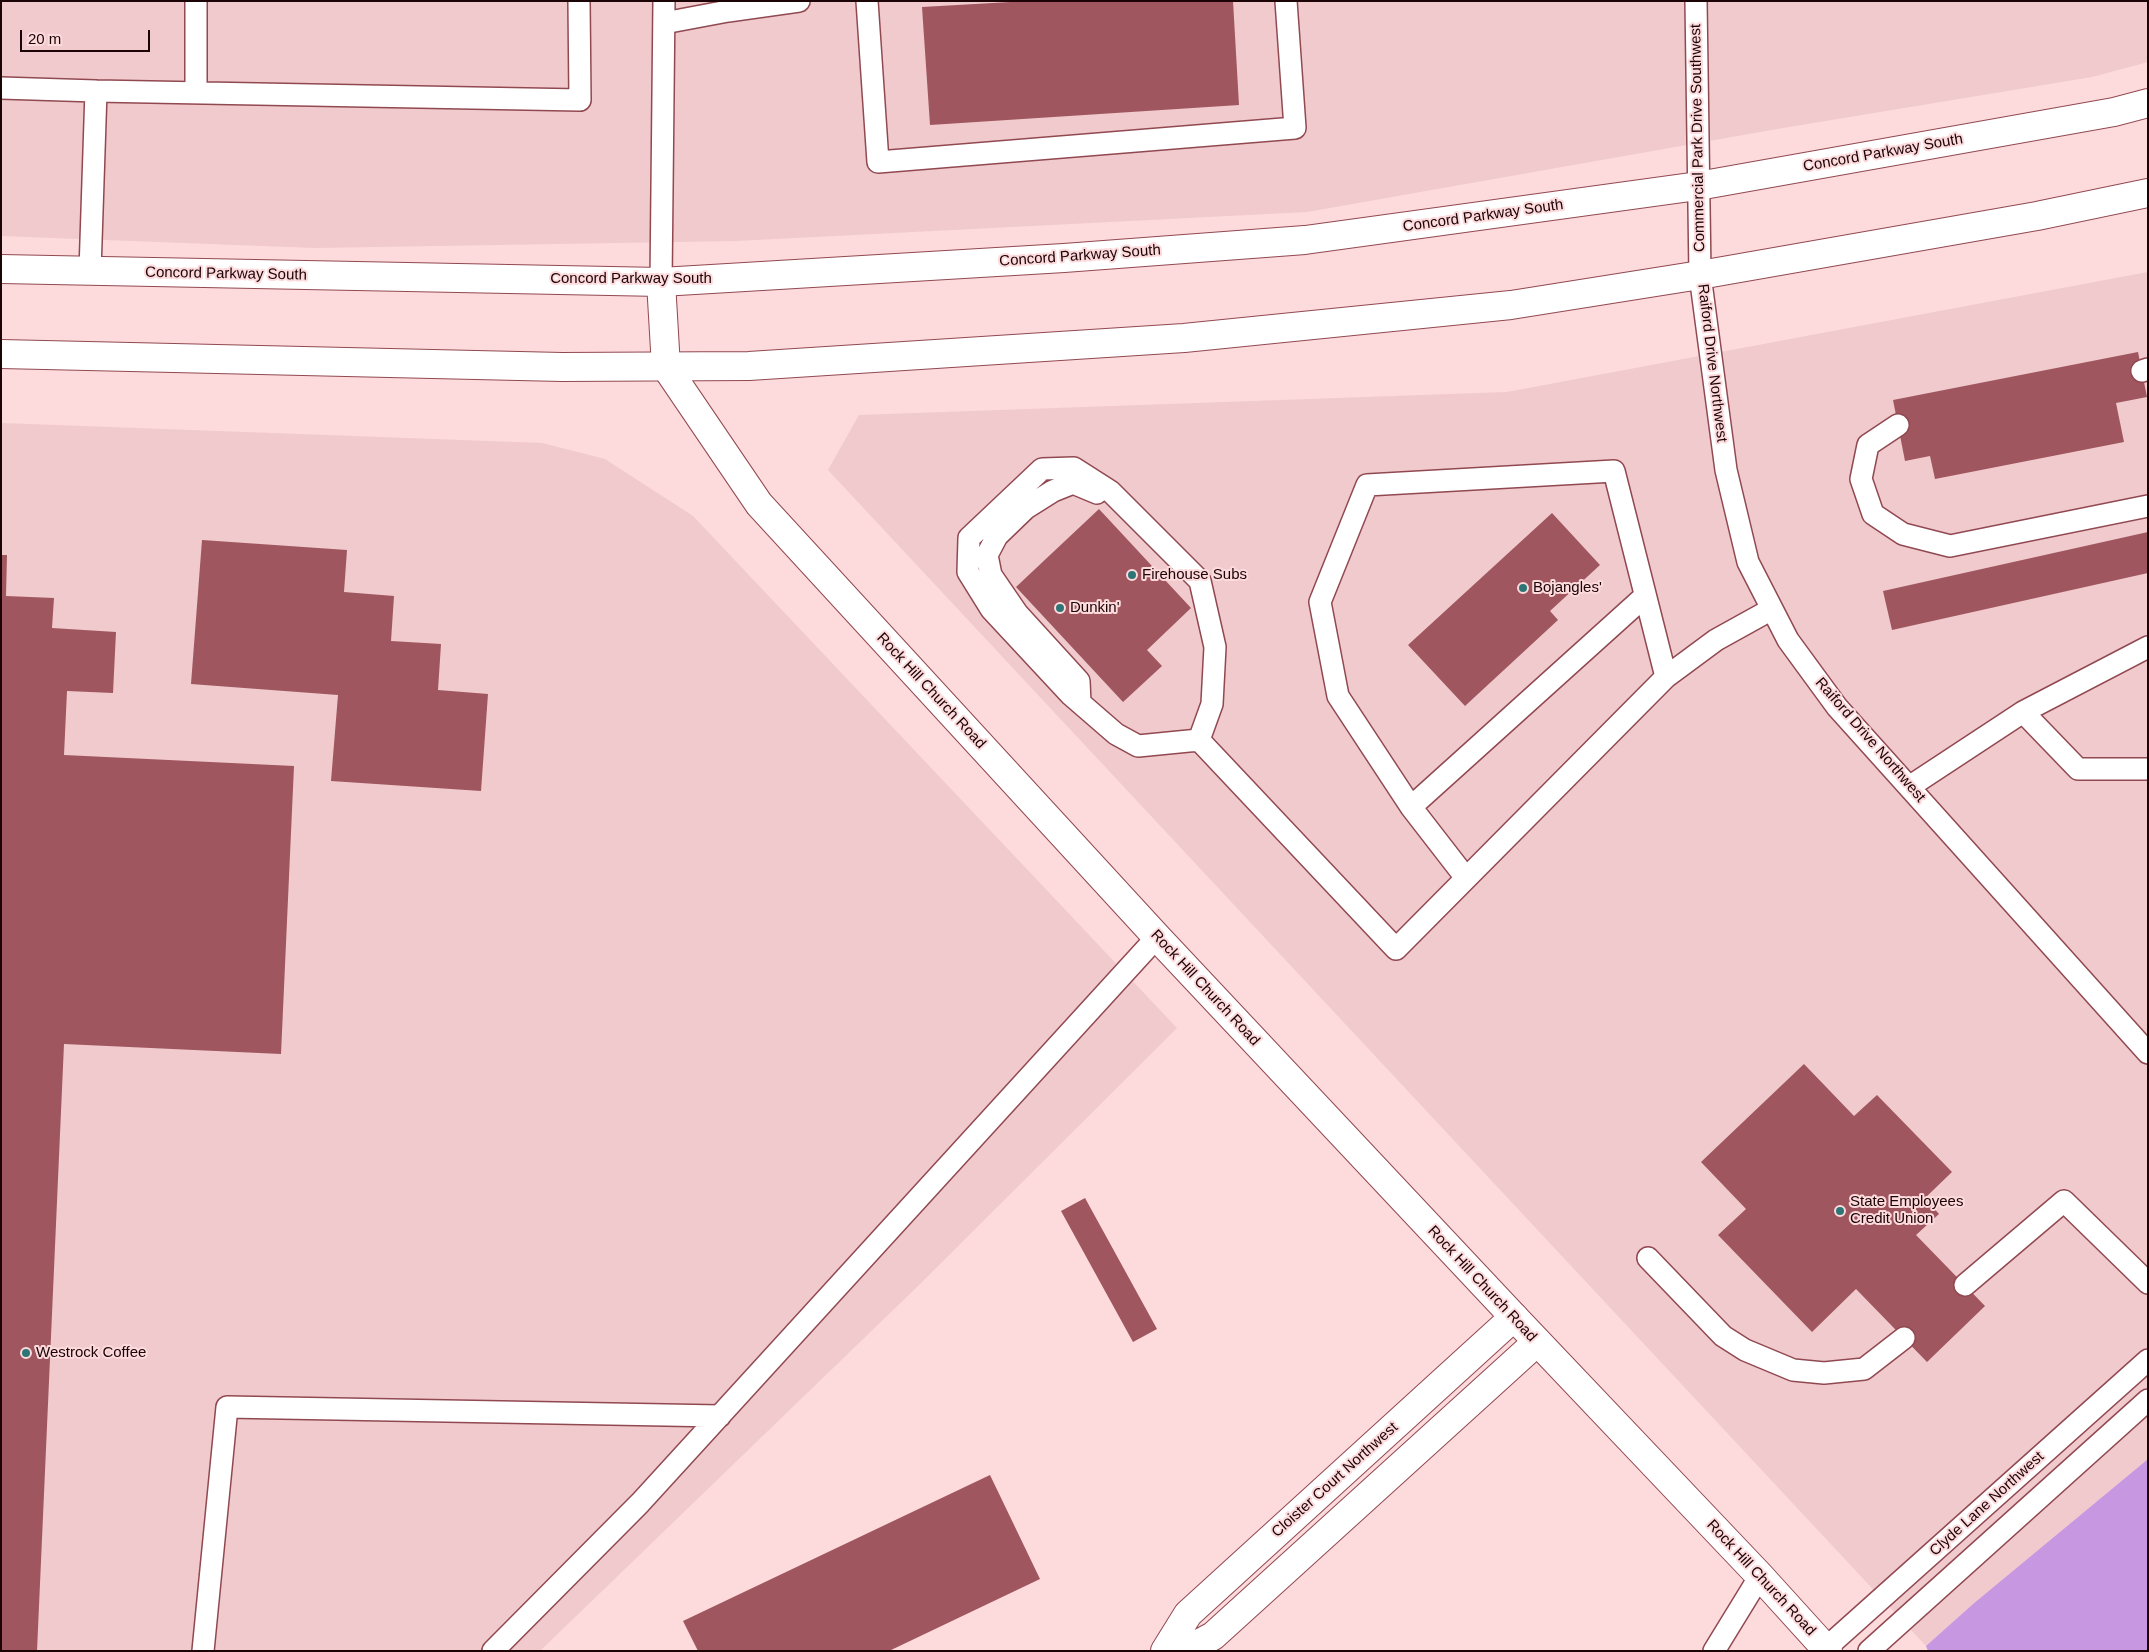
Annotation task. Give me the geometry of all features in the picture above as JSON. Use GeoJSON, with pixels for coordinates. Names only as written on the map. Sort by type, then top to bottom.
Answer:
{"type":"FeatureCollection","features":[{"type":"Feature","properties":{"kind":"main road","name":"Concord Parkway South"},"geometry":{"type":"LineString","coordinates":[[1,269],[661,282],[1064,258],[1305,240],[1698,186],[2114,112],[2148,103]]}},
{"type":"Feature","properties":{"kind":"main road"},"geometry":{"type":"LineString","coordinates":[[1,354],[562,367],[749,366],[1184,338],[1511,305],[1700,275],[2037,216],[2148,193]]}},
{"type":"Feature","properties":{"kind":"main road"},"geometry":{"type":"LineString","coordinates":[[661,282],[666,367]]}},
{"type":"Feature","properties":{"kind":"main road","name":"Rock Hill Church Road"},"geometry":{"type":"LineString","coordinates":[[666,367],[759,504],[1157,937],[1537,1342],[1760,1576],[1827,1650]]}},
{"type":"Feature","properties":{"kind":"main road","name":"Cloister Court Northwest"},"geometry":{"type":"LineString","coordinates":[[1165,1651],[1188,1614],[1514,1317]]}},
{"type":"Feature","properties":{"kind":"main road"},"geometry":{"type":"LineString","coordinates":[[1185,1651],[1213,1636],[1537,1342]]}},
{"type":"Feature","properties":{"kind":"lane"},"geometry":{"type":"LineString","coordinates":[[196,1],[196,93]]}},
{"type":"Feature","properties":{"kind":"lane"},"geometry":{"type":"LineString","coordinates":[[1,88],[96,92],[580,100],[579,1]]}},
{"type":"Feature","properties":{"kind":"lane"},"geometry":{"type":"LineString","coordinates":[[661,282],[664,1]]}},
{"type":"Feature","properties":{"kind":"lane"},"geometry":{"type":"LineString","coordinates":[[664,23],[728,11],[799,1]]}},
{"type":"Feature","properties":{"kind":"lane"},"geometry":{"type":"LineString","coordinates":[[867,1],[878,162],[1295,128],[1286,1]]}},
{"type":"Feature","properties":{"kind":"lane","name":"Commercial Park Drive Southwest"},"geometry":{"type":"LineString","coordinates":[[1696,1],[1700,275]]}},
{"type":"Feature","properties":{"kind":"lane"},"geometry":{"type":"LineString","coordinates":[[90,271],[96,92]]}},
{"type":"Feature","properties":{"kind":"lane","name":"Raiford Drive Northwest"},"geometry":{"type":"LineString","coordinates":[[1700,275],[1726,470],[1748,562],[1788,640],[1837,707],[2148,1053]]}},
{"type":"Feature","properties":{"kind":"lane"},"geometry":{"type":"LineString","coordinates":[[1898,425],[1868,445],[1861,479],[1872,514],[1903,534],[1950,546],[2148,506]]}},
{"type":"Feature","properties":{"kind":"lane"},"geometry":{"type":"LineString","coordinates":[[1074,468],[1110,491],[1200,581],[1215,646],[1212,704],[1199,740],[1138,746],[1116,734],[1080,703],[991,609],[968,572],[969,538],[1042,469],[1074,468]]}},
{"type":"Feature","properties":{"kind":"lane"},"geometry":{"type":"LineString","coordinates":[[1466,878],[1411,807],[1338,696],[1320,602],[1367,485],[1614,471],[1666,677]]}},
{"type":"Feature","properties":{"kind":"lane"},"geometry":{"type":"LineString","coordinates":[[1411,807],[1645,596]]}},
{"type":"Feature","properties":{"kind":"lane"},"geometry":{"type":"LineString","coordinates":[[1199,740],[1396,949],[1666,677],[1716,640],[1772,609]]}},
{"type":"Feature","properties":{"kind":"lane"},"geometry":{"type":"LineString","coordinates":[[1909,787],[2023,712],[2148,647]]}},
{"type":"Feature","properties":{"kind":"lane"},"geometry":{"type":"LineString","coordinates":[[2023,712],[2078,769],[2148,769]]}},
{"type":"Feature","properties":{"kind":"lane"},"geometry":{"type":"LineString","coordinates":[[493,1651],[640,1503],[1157,937]]}},
{"type":"Feature","properties":{"kind":"lane"},"geometry":{"type":"LineString","coordinates":[[1965,1285],[2064,1201],[2148,1282]]}},
{"type":"Feature","properties":{"kind":"lane"},"geometry":{"type":"LineString","coordinates":[[1648,1258],[1722,1336],[1745,1350],[1793,1370],[1824,1373],[1864,1369],[1904,1338]]}},
{"type":"Feature","properties":{"kind":"lane","name":"Clyde Lane Northwest"},"geometry":{"type":"LineString","coordinates":[[1827,1650],[2148,1360]]}},
{"type":"Feature","properties":{"kind":"lane"},"geometry":{"type":"LineString","coordinates":[[1869,1651],[2148,1400]]}},
{"type":"Feature","properties":{"kind":"lane"},"geometry":{"type":"LineString","coordinates":[[203,1651],[227,1407],[720,1416]]}},
{"type":"Feature","properties":{"kind":"lane"},"geometry":{"type":"LineString","coordinates":[[1714,1651],[1760,1576]]}},
{"type":"Feature","properties":{"kind":"shaded area"},"geometry":{"type":"Polygon","coordinates":[[[1,1],[2148,1],[2148,62],[2092,77],[1777,129],[1307,212],[736,241],[315,248],[1,236],[1,1]]]}},
{"type":"Feature","properties":{"kind":"shaded area"},"geometry":{"type":"Polygon","coordinates":[[[2148,272],[2148,1459],[1973,1604],[1926,1646],[828,470],[859,415],[1507,392],[2148,272]]]}},
{"type":"Feature","properties":{"kind":"shaded area"},"geometry":{"type":"Polygon","coordinates":[[[1,423],[542,443],[605,459],[693,516],[1177,1028],[918,1286],[540,1651],[1,1651],[1,423]]]}},
{"type":"Feature","properties":{"kind":"shaded area"},"geometry":{"type":"Polygon","coordinates":[[[2148,1459],[2148,1651],[1928,1651],[1926,1646],[1973,1604],[2148,1459]]]}},
{"type":"Feature","properties":{"kind":"building"},"geometry":{"type":"Polygon","coordinates":[[[1028,1],[1233,1],[1239,105],[930,125],[922,7],[1028,1]]]}},
{"type":"Feature","properties":{"kind":"building"},"geometry":{"type":"Polygon","coordinates":[[[2138,352],[2147,397],[2116,403],[2124,442],[1935,479],[1930,456],[1905,461],[1893,400],[2138,352]]]}},
{"type":"Feature","properties":{"kind":"building"},"geometry":{"type":"Polygon","coordinates":[[[1099,509],[1191,608],[1147,650],[1162,666],[1123,702],[1016,587],[1099,509]]]}},
{"type":"Feature","properties":{"kind":"building","name":"Bojangles'"},"geometry":{"type":"Polygon","coordinates":[[[1552,513],[1600,565],[1550,611],[1558,620],[1465,706],[1408,645],[1552,513]]]}},
{"type":"Feature","properties":{"kind":"building"},"geometry":{"type":"Polygon","coordinates":[[[2148,532],[2148,573],[1892,630],[1883,591],[2148,532]]]}},
{"type":"Feature","properties":{"kind":"building"},"geometry":{"type":"Polygon","coordinates":[[[202,540],[347,550],[344,592],[394,596],[391,641],[441,644],[438,690],[488,694],[481,791],[331,781],[338,695],[191,684],[202,540]]]}},
{"type":"Feature","properties":{"kind":"building","name":"Westrock Coffee"},"geometry":{"type":"Polygon","coordinates":[[[1,555],[7,555],[6,596],[54,598],[52,628],[116,632],[113,693],[67,691],[64,755],[294,766],[281,1054],[64,1044],[37,1651],[1,1651],[1,555]]]}},
{"type":"Feature","properties":{"kind":"building","name":"State Employees Credit Union"},"geometry":{"type":"Polygon","coordinates":[[[1804,1064],[1854,1116],[1877,1095],[1952,1172],[1925,1198],[1939,1214],[1916,1235],[1985,1306],[1927,1362],[1856,1289],[1812,1332],[1718,1235],[1746,1209],[1701,1162],[1804,1064]]]}},
{"type":"Feature","properties":{"kind":"building"},"geometry":{"type":"Polygon","coordinates":[[[1085,1198],[1157,1329],[1133,1342],[1061,1211],[1085,1198]]]}},
{"type":"Feature","properties":{"kind":"building"},"geometry":{"type":"Polygon","coordinates":[[[990,1475],[1040,1579],[889,1651],[698,1651],[683,1621],[990,1475]]]}},
{"type":"Feature","properties":{"kind":"place","name":"Firehouse Subs"},"geometry":{"type":"Point","coordinates":[1132,575]}},
{"type":"Feature","properties":{"kind":"place","name":"Bojangles'"},"geometry":{"type":"Point","coordinates":[1523,588]}},
{"type":"Feature","properties":{"kind":"place","name":"Dunkin'"},"geometry":{"type":"Point","coordinates":[1060,608]}},
{"type":"Feature","properties":{"kind":"place","name":"State Employees Credit Union"},"geometry":{"type":"Point","coordinates":[1840,1211]}},
{"type":"Feature","properties":{"kind":"place","name":"Westrock Coffee"},"geometry":{"type":"Point","coordinates":[26,1353]}}]}
